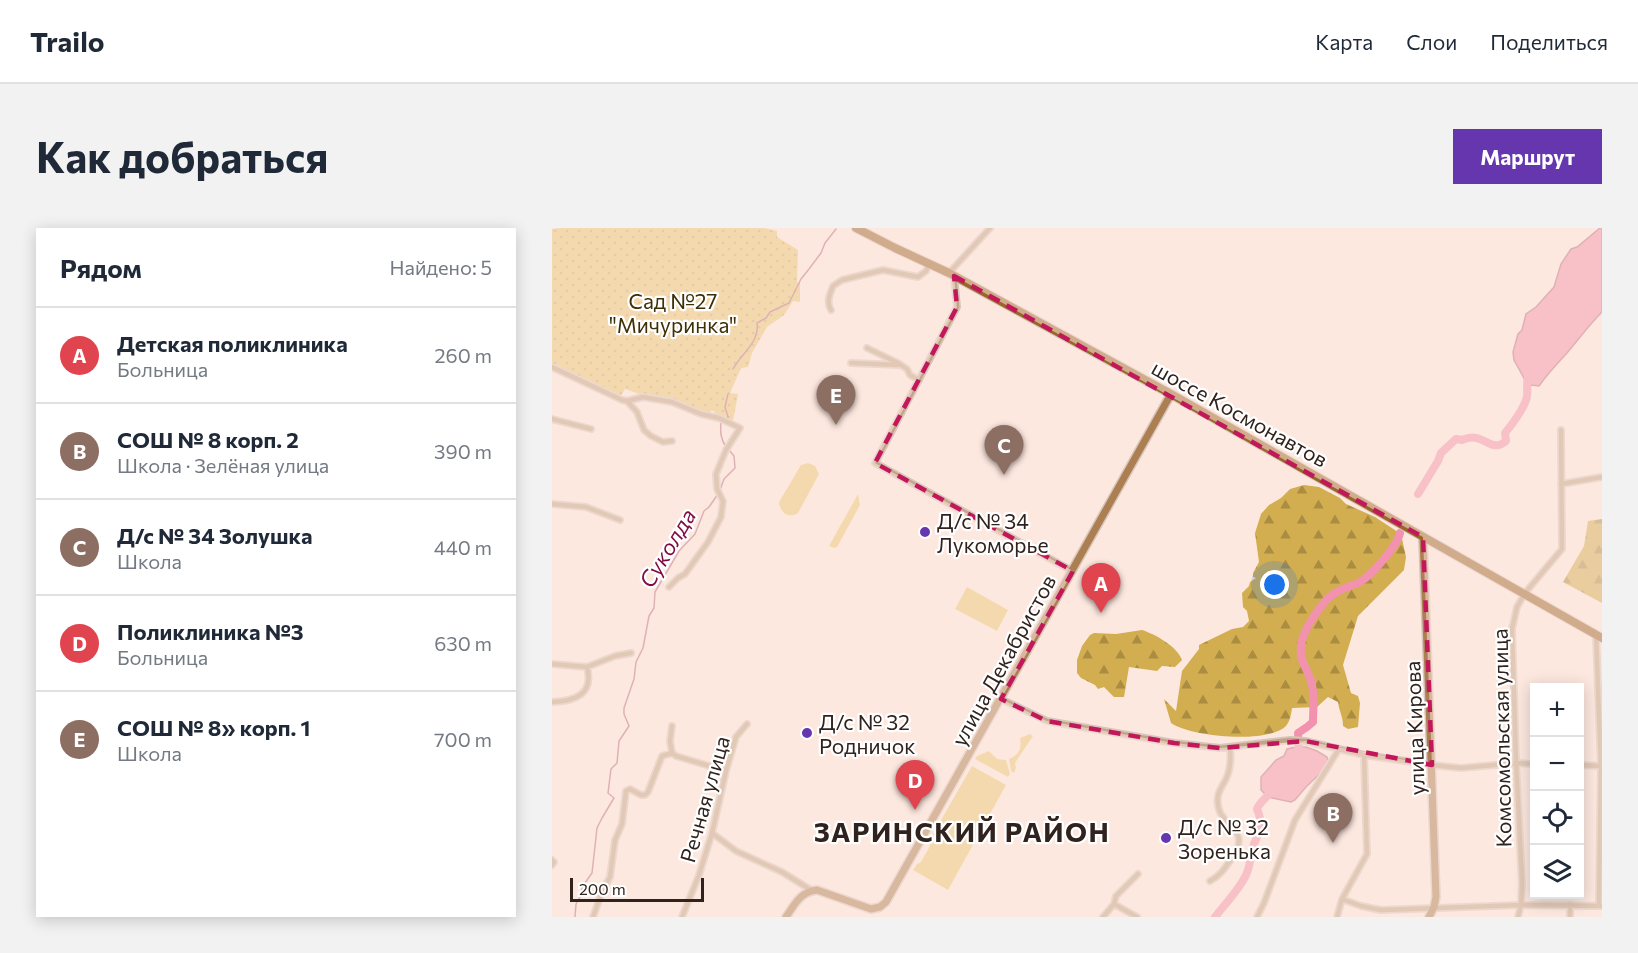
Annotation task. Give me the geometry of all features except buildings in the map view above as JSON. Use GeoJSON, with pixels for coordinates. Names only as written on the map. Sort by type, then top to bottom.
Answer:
{"type":"FeatureCollection","features":[{"type":"Feature","properties":{"kind":"main road","name":"шоссе Космонавтов"},"geometry":{"type":"LineString","coordinates":[[856,228],[951,275],[1171,394],[1599,636]]}},
{"type":"Feature","properties":{"kind":"street"},"geometry":{"type":"LineString","coordinates":[[990,228],[951,275],[957,307],[875,463],[1072,571]]}},
{"type":"Feature","properties":{"kind":"street"},"geometry":{"type":"LineString","coordinates":[[831,310],[829,298],[832,286],[842,280],[883,270],[918,277],[926,271],[929,264]]}},
{"type":"Feature","properties":{"kind":"street"},"geometry":{"type":"LineString","coordinates":[[867,348],[901,365],[910,375],[919,380]]}},
{"type":"Feature","properties":{"kind":"street"},"geometry":{"type":"LineString","coordinates":[[851,363],[901,365]]}},
{"type":"Feature","properties":{"kind":"street"},"geometry":{"type":"LineString","coordinates":[[552,367],[627,401],[637,412],[644,430],[663,442],[672,441]]}},
{"type":"Feature","properties":{"kind":"street","name":"улица Декабристов"},"geometry":{"type":"LineString","coordinates":[[812,890],[871,909],[880,907],[886,902],[1171,394]]}},
{"type":"Feature","properties":{"kind":"street"},"geometry":{"type":"LineString","coordinates":[[627,401],[643,397],[672,402],[701,414],[719,418],[740,428],[726,450],[716,474],[717,489],[723,501],[722,517],[708,542],[685,574],[669,587]]}},
{"type":"Feature","properties":{"kind":"street"},"geometry":{"type":"LineString","coordinates":[[552,419],[591,429]]}},
{"type":"Feature","properties":{"kind":"street","name":"Комсомольская улица"},"geometry":{"type":"LineString","coordinates":[[1518,917],[1522,883],[1512,629],[1517,607],[1525,593],[1562,549],[1561,430]]}},
{"type":"Feature","properties":{"kind":"street"},"geometry":{"type":"LineString","coordinates":[[1561,484],[1602,477]]}},
{"type":"Feature","properties":{"kind":"street"},"geometry":{"type":"LineString","coordinates":[[552,504],[586,507],[620,520]]}},
{"type":"Feature","properties":{"kind":"street","name":"улица Кирова"},"geometry":{"type":"LineString","coordinates":[[1423,537],[1436,897],[1429,917]]}},
{"type":"Feature","properties":{"kind":"street"},"geometry":{"type":"LineString","coordinates":[[1342,898],[1361,906],[1380,910],[1521,905],[1601,906],[1599,636]]}},
{"type":"Feature","properties":{"kind":"street"},"geometry":{"type":"LineString","coordinates":[[552,664],[586,667],[615,656],[631,653]]}},
{"type":"Feature","properties":{"kind":"street"},"geometry":{"type":"LineString","coordinates":[[552,702],[570,701],[587,688],[589,681],[586,667]]}},
{"type":"Feature","properties":{"kind":"street"},"geometry":{"type":"LineString","coordinates":[[1001,699],[1047,721],[1174,743],[1220,748],[1290,740],[1305,741],[1364,755],[1461,768],[1530,764]]}},
{"type":"Feature","properties":{"kind":"street","name":"Речная улица"},"geometry":{"type":"LineString","coordinates":[[682,917],[699,875],[712,833],[736,737],[747,724]]}},
{"type":"Feature","properties":{"kind":"street"},"geometry":{"type":"LineString","coordinates":[[672,726],[670,741],[672,753],[726,771]]}},
{"type":"Feature","properties":{"kind":"street"},"geometry":{"type":"LineString","coordinates":[[1210,881],[1221,875],[1240,842],[1238,834],[1223,818],[1218,808],[1218,794],[1230,767],[1230,747]]}},
{"type":"Feature","properties":{"kind":"street"},"geometry":{"type":"LineString","coordinates":[[1257,917],[1295,820],[1339,750]]}},
{"type":"Feature","properties":{"kind":"street"},"geometry":{"type":"LineString","coordinates":[[593,917],[610,877],[615,840],[622,824],[626,791],[630,789],[645,795],[662,756],[672,753]]}},
{"type":"Feature","properties":{"kind":"street"},"geometry":{"type":"LineString","coordinates":[[1337,917],[1342,898],[1366,854],[1364,755]]}},
{"type":"Feature","properties":{"kind":"street"},"geometry":{"type":"LineString","coordinates":[[1584,765],[1601,766]]}},
{"type":"Feature","properties":{"kind":"street"},"geometry":{"type":"LineString","coordinates":[[712,833],[736,851],[782,872],[812,890]]}},
{"type":"Feature","properties":{"kind":"street"},"geometry":{"type":"LineString","coordinates":[[1103,917],[1114,904],[1116,896],[1138,874]]}},
{"type":"Feature","properties":{"kind":"street"},"geometry":{"type":"LineString","coordinates":[[786,917],[801,895],[812,890]]}},
{"type":"Feature","properties":{"kind":"street"},"geometry":{"type":"LineString","coordinates":[[1114,904],[1137,917]]}},
{"type":"Feature","properties":{"kind":"street"},"geometry":{"type":"LineString","coordinates":[[1570,905],[1570,917]]}},
{"type":"Feature","properties":{"kind":"highlighted area"},"geometry":{"type":"Polygon","coordinates":[[[954,276],[1423,537],[1432,765],[1305,741],[1220,748],[1174,743],[1047,721],[1001,699],[1073,571],[875,463],[957,307],[954,276]]]}},
{"type":"Feature","properties":{"kind":"green space","name":"Сад №27 \"Мичуринка\""},"geometry":{"type":"Polygon","coordinates":[[[764,228],[777,231],[777,237],[798,250],[797,282],[800,283],[800,302],[793,301],[784,315],[767,327],[752,353],[748,367],[741,368],[730,393],[738,394],[733,421],[711,410],[709,414],[662,396],[645,396],[625,389],[620,397],[552,365],[552,229],[764,228]]]}},
{"type":"Feature","properties":{"kind":"green space"},"geometry":{"type":"Polygon","coordinates":[[[808,463],[815,466],[819,474],[798,513],[788,515],[781,509],[779,502],[801,465],[808,463]]]}},
{"type":"Feature","properties":{"kind":"green space"},"geometry":{"type":"Polygon","coordinates":[[[1304,485],[1319,487],[1340,498],[1346,504],[1375,517],[1401,534],[1406,557],[1404,570],[1358,616],[1343,665],[1351,693],[1358,696],[1360,703],[1358,727],[1348,729],[1343,726],[1338,702],[1328,697],[1317,707],[1292,708],[1286,726],[1277,732],[1263,735],[1247,737],[1211,735],[1181,728],[1171,723],[1164,699],[1176,711],[1182,671],[1199,649],[1199,645],[1232,629],[1243,627],[1249,621],[1247,611],[1243,607],[1242,593],[1256,578],[1253,577],[1253,573],[1259,562],[1255,533],[1261,514],[1290,489],[1304,485]]]}},
{"type":"Feature","properties":{"kind":"green space"},"geometry":{"type":"Polygon","coordinates":[[[858,494],[860,505],[837,547],[829,546],[858,494]]]}},
{"type":"Feature","properties":{"kind":"green space"},"geometry":{"type":"Polygon","coordinates":[[[1602,519],[1602,603],[1563,582],[1584,546],[1588,521],[1602,519]]]}},
{"type":"Feature","properties":{"kind":"green space"},"geometry":{"type":"Polygon","coordinates":[[[967,587],[1008,610],[997,631],[955,609],[967,587]]]}},
{"type":"Feature","properties":{"kind":"green space"},"geometry":{"type":"Polygon","coordinates":[[[1142,630],[1171,646],[1182,660],[1175,667],[1162,666],[1157,671],[1129,667],[1124,697],[1114,697],[1104,687],[1098,689],[1077,673],[1077,660],[1082,646],[1090,635],[1142,630]]]}},
{"type":"Feature","properties":{"kind":"green space"},"geometry":{"type":"Polygon","coordinates":[[[1030,734],[1033,736],[1015,763],[1014,773],[1011,771],[1009,759],[1019,752],[1020,738],[1030,734]]]}},
{"type":"Feature","properties":{"kind":"green space"},"geometry":{"type":"Polygon","coordinates":[[[989,751],[997,759],[1006,760],[1010,774],[1008,777],[975,759],[989,751]]]}},
{"type":"Feature","properties":{"kind":"green space"},"geometry":{"type":"Polygon","coordinates":[[[972,766],[1006,785],[948,890],[913,870],[921,862],[930,846],[929,841],[972,766]]]}},
{"type":"Feature","properties":{"kind":"shaded area"},"geometry":{"type":"Polygon","coordinates":[[[1602,228],[1602,312],[1539,386],[1531,385],[1526,388],[1513,352],[1526,314],[1536,307],[1554,287],[1561,264],[1571,249],[1577,247],[1602,228]]]}},
{"type":"Feature","properties":{"kind":"shaded area"},"geometry":{"type":"Polygon","coordinates":[[[1306,747],[1317,751],[1327,757],[1329,765],[1295,800],[1291,802],[1268,797],[1261,790],[1261,777],[1276,760],[1284,756],[1287,749],[1306,747]]]}},
{"type":"Feature","properties":{"kind":"waterway","name":"Суколда"},"geometry":{"type":"LineString","coordinates":[[733,369],[753,342],[757,323],[766,318],[770,312],[789,303],[801,279],[836,229]]}},
{"type":"Feature","properties":{"kind":"waterway"},"geometry":{"type":"LineString","coordinates":[[1418,494],[1441,453],[1456,439],[1476,438],[1495,445],[1506,441],[1505,433],[1518,416],[1526,400],[1528,377]]}},
{"type":"Feature","properties":{"kind":"waterway","name":"Суколда"},"geometry":{"type":"LineString","coordinates":[[726,447],[722,439],[721,423],[728,417],[725,407],[728,394]]}},
{"type":"Feature","properties":{"kind":"waterway","name":"Суколда"},"geometry":{"type":"LineString","coordinates":[[720,490],[724,479],[735,468],[734,456],[729,450]]}},
{"type":"Feature","properties":{"kind":"waterway","name":"Суколда"},"geometry":{"type":"LineString","coordinates":[[575,917],[576,904],[582,893],[582,887],[592,873],[597,828],[614,798],[608,793],[611,769],[617,763],[619,741],[629,726],[624,708],[634,679],[636,662],[643,648],[649,616],[654,608],[655,592],[679,551],[695,534],[704,511],[718,494]]}},
{"type":"Feature","properties":{"kind":"waterway"},"geometry":{"type":"LineString","coordinates":[[1293,756],[1299,748],[1298,733],[1313,722],[1312,686],[1301,651],[1305,633],[1324,603],[1341,590],[1360,582],[1377,567],[1400,533]]}},
{"type":"Feature","properties":{"kind":"waterway"},"geometry":{"type":"LineString","coordinates":[[1215,917],[1246,875],[1261,827],[1257,809],[1272,790]]}},
{"type":"Feature","properties":{"kind":"place","name":"СОШ № 8» корп. 1"},"geometry":{"type":"Point","coordinates":[836,425]}},
{"type":"Feature","properties":{"kind":"place","name":"Д/с № 34 Золушка"},"geometry":{"type":"Point","coordinates":[1004,475]}},
{"type":"Feature","properties":{"kind":"place","name":"Д/с № 34 Лукоморье"},"geometry":{"type":"Point","coordinates":[925,532]}},
{"type":"Feature","properties":{"kind":"place","name":"Детская поликлиника"},"geometry":{"type":"Point","coordinates":[1101,613]}},
{"type":"Feature","properties":{"kind":"place","name":"Д/с № 32 Родничок"},"geometry":{"type":"Point","coordinates":[807,733]}},
{"type":"Feature","properties":{"kind":"place","name":"Поликлиника №3"},"geometry":{"type":"Point","coordinates":[915,810]}},
{"type":"Feature","properties":{"kind":"place","name":"Д/с № 32 Зоренька"},"geometry":{"type":"Point","coordinates":[1166,838]}},
{"type":"Feature","properties":{"kind":"place","name":"СОШ № 8 корп. 2"},"geometry":{"type":"Point","coordinates":[1333,843]}},
{"type":"Feature","properties":{"kind":"district","name":"ЗАРИНСКИЙ РАЙОН"},"geometry":{"type":"Point","coordinates":[962,831]}}]}
